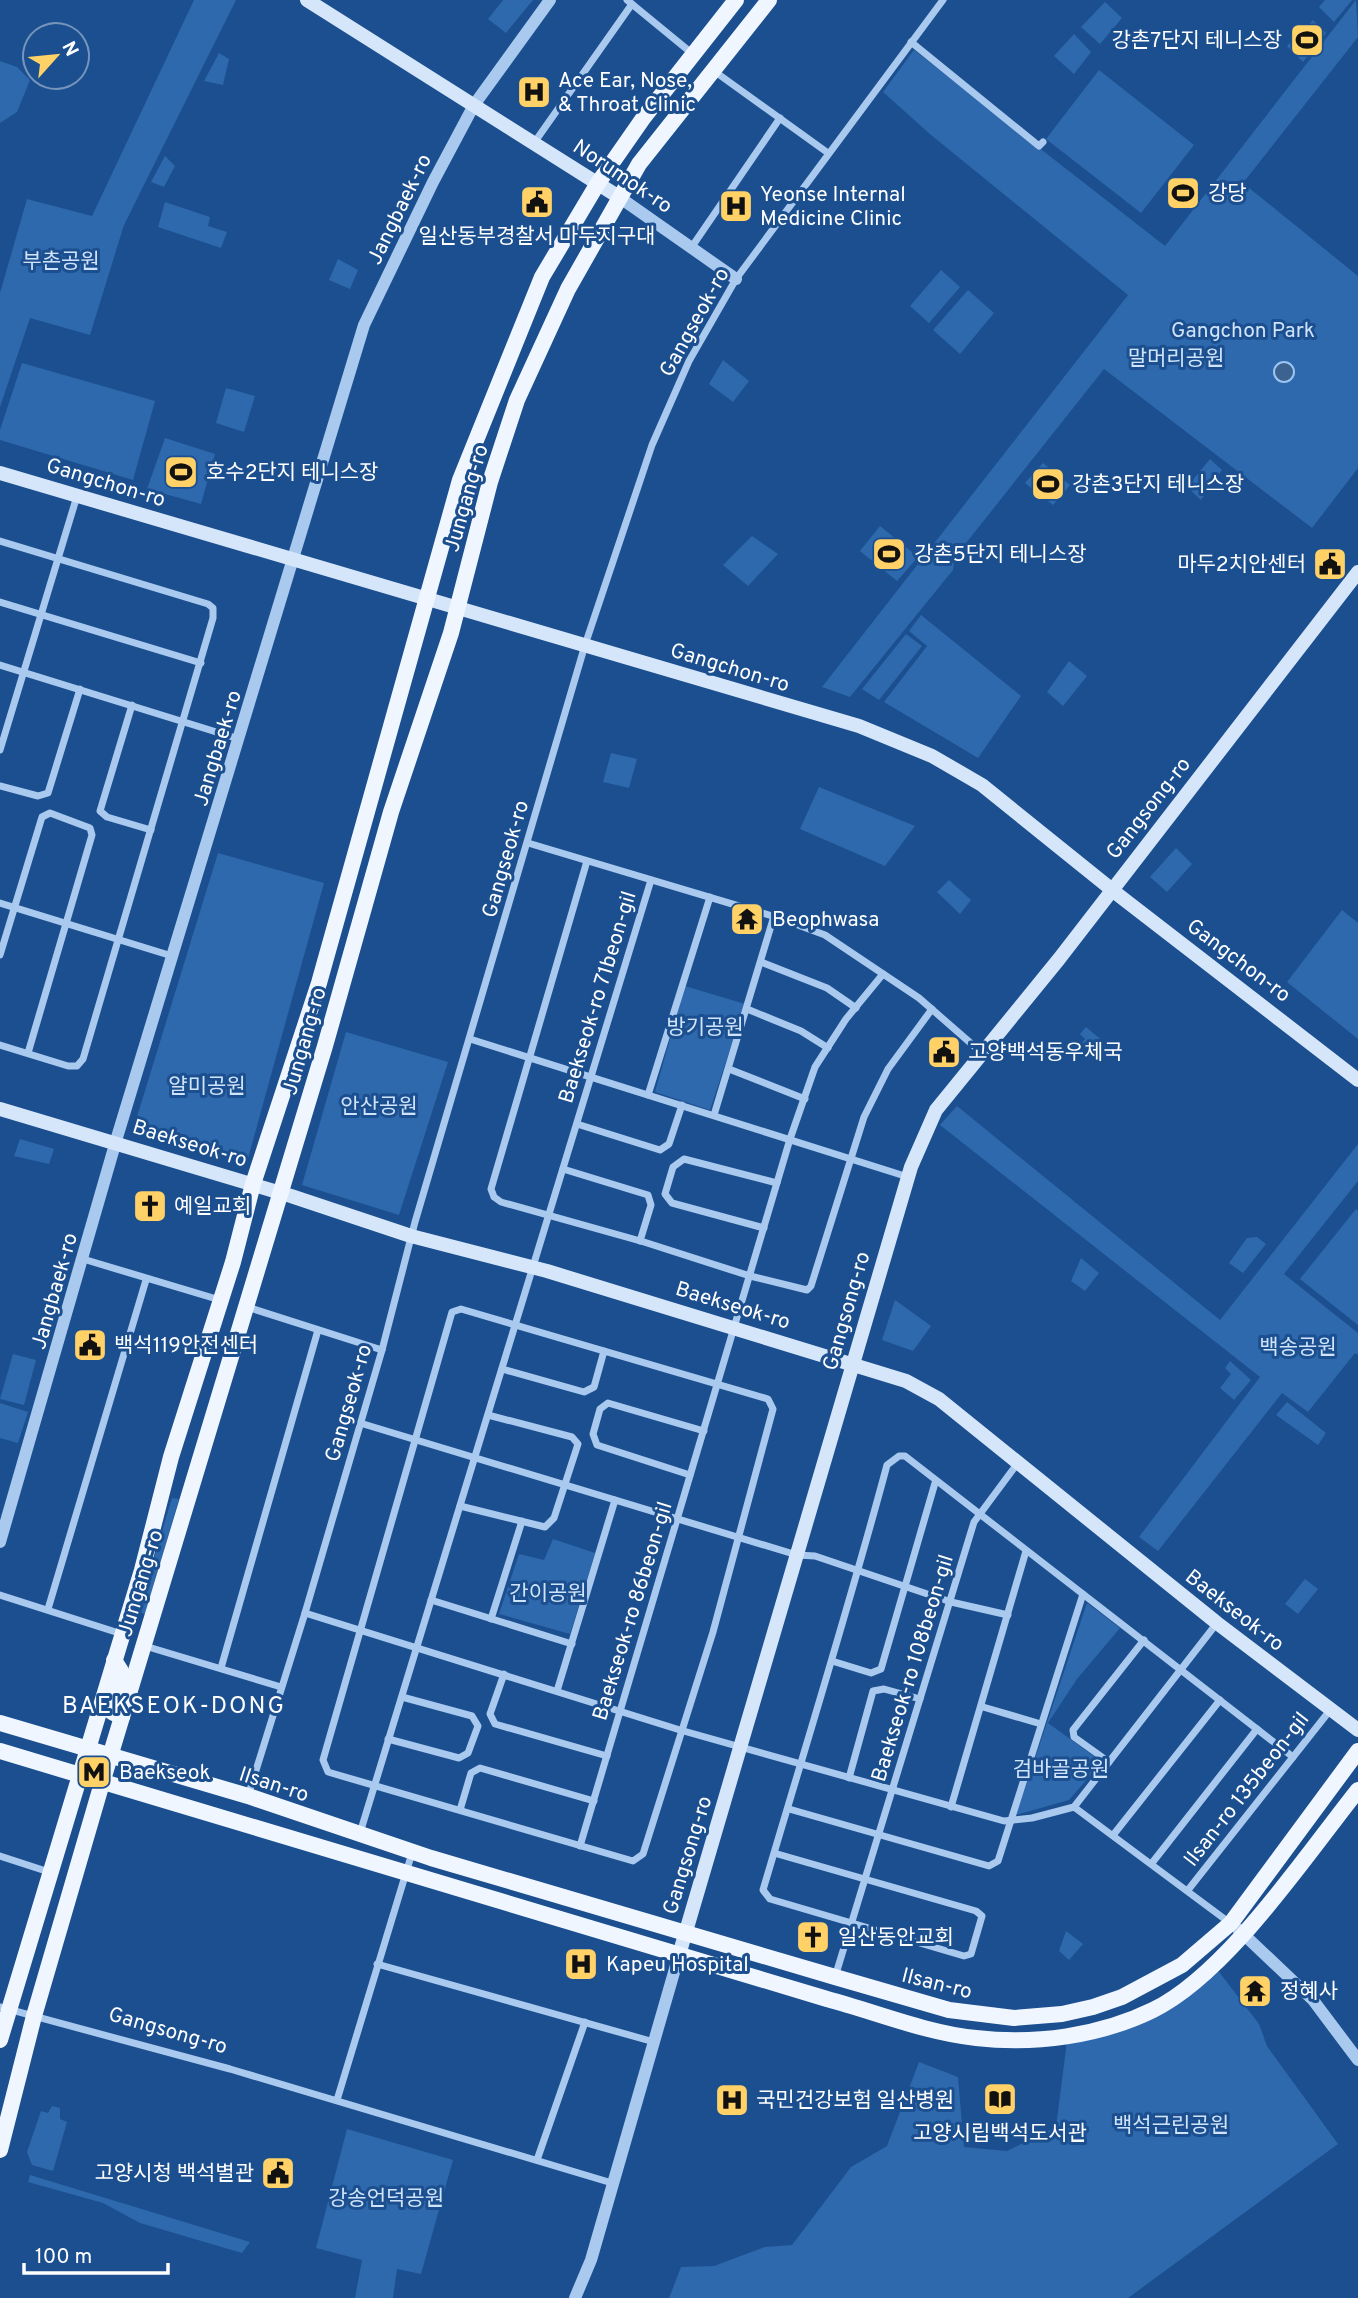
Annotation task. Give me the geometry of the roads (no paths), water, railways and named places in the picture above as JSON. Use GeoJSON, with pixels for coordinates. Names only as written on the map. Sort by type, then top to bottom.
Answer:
{"type":"FeatureCollection","features":[{"type":"Feature","properties":{"kind":"main road","name":"Norumok-ro"},"geometry":{"type":"LineString","coordinates":[[307,0],[619,197]]}},
{"type":"Feature","properties":{"kind":"main road","name":"Jungang-ro"},"geometry":{"type":"LineString","coordinates":[[0,2040],[4,2009],[122,1634],[253,1184],[319,983],[460,480],[542,277],[598,183],[644,117],[736,0]]}},
{"type":"Feature","properties":{"kind":"main road","name":"Jungang-ro"},"geometry":{"type":"LineString","coordinates":[[0,2150],[34,2016],[102,1783],[281,1193],[391,812],[458,608],[490,482],[517,400],[568,289],[639,164],[769,0]]}},
{"type":"Feature","properties":{"kind":"main road","name":"Gangchon-ro"},"geometry":{"type":"LineString","coordinates":[[0,473],[859,726],[932,756],[982,785],[1112,890],[1358,1080]]}},
{"type":"Feature","properties":{"kind":"main road","name":"Gangsong-ro"},"geometry":{"type":"LineString","coordinates":[[678,1955],[908,1177],[936,1110],[1112,890],[1358,572]]}},
{"type":"Feature","properties":{"kind":"main road","name":"Baekseok-ro"},"geometry":{"type":"LineString","coordinates":[[0,1109],[253,1184],[411,1236],[534,1268],[906,1381],[939,1399],[1217,1623],[1358,1730]]}},
{"type":"Feature","properties":{"kind":"main road"},"geometry":{"type":"LineString","coordinates":[[114,1660],[121,1671],[112,1712],[122,1717]]}},
{"type":"Feature","properties":{"kind":"main road","name":"Ilsan-ro"},"geometry":{"type":"LineString","coordinates":[[0,1723],[248,1796],[413,1852],[835,1977],[969,2013],[1014,2018],[1062,2014],[1122,1997],[1155,1982],[1182,1965],[1231,1923],[1358,1751]]}},
{"type":"Feature","properties":{"kind":"main road","name":"Ilsan-ro"},"geometry":{"type":"LineString","coordinates":[[0,1751],[678,1955],[962,2036],[1040,2040],[1087,2032],[1153,2010],[1210,1968],[1244,1933],[1358,1790]]}},
{"type":"Feature","properties":{"kind":"street","name":"Jangbaek-ro"},"geometry":{"type":"LineString","coordinates":[[0,1542],[116,1143],[364,325],[427,193],[474,105],[550,0]]}},
{"type":"Feature","properties":{"kind":"street","name":"Gangseok-ro"},"geometry":{"type":"LineString","coordinates":[[248,1796],[305,1613],[382,1350],[411,1236],[585,645],[652,445],[689,361],[736,279],[943,0]]}},
{"type":"Feature","properties":{"kind":"street"},"geometry":{"type":"LineString","coordinates":[[534,143],[630,2],[694,55]]}},
{"type":"Feature","properties":{"kind":"street"},"geometry":{"type":"LineString","coordinates":[[911,42],[1039,146],[1043,142]]}},
{"type":"Feature","properties":{"kind":"street"},"geometry":{"type":"LineString","coordinates":[[715,71],[828,153]]}},
{"type":"Feature","properties":{"kind":"street"},"geometry":{"type":"LineString","coordinates":[[691,248],[780,118]]}},
{"type":"Feature","properties":{"kind":"street","name":"Norumok-ro"},"geometry":{"type":"LineString","coordinates":[[619,197],[736,279]]}},
{"type":"Feature","properties":{"kind":"street"},"geometry":{"type":"LineString","coordinates":[[0,750],[78,495]]}},
{"type":"Feature","properties":{"kind":"street"},"geometry":{"type":"LineString","coordinates":[[0,541],[213,608],[185,721],[83,1059],[77,1066],[0,1045]]}},
{"type":"Feature","properties":{"kind":"street"},"geometry":{"type":"LineString","coordinates":[[0,602],[201,663]]}},
{"type":"Feature","properties":{"kind":"street"},"geometry":{"type":"LineString","coordinates":[[0,665],[240,739]]}},
{"type":"Feature","properties":{"kind":"street"},"geometry":{"type":"LineString","coordinates":[[0,786],[38,796],[48,793],[79,689]]}},
{"type":"Feature","properties":{"kind":"street"},"geometry":{"type":"LineString","coordinates":[[132,705],[100,811],[107,817],[151,830]]}},
{"type":"Feature","properties":{"kind":"street"},"geometry":{"type":"LineString","coordinates":[[0,955],[42,817],[50,813],[90,828],[92,835],[27,1054]]}},
{"type":"Feature","properties":{"kind":"street"},"geometry":{"type":"LineString","coordinates":[[528,843],[774,916],[825,935],[932,1009],[982,1053]]}},
{"type":"Feature","properties":{"kind":"street"},"geometry":{"type":"LineString","coordinates":[[587,861],[491,1189],[494,1198],[500,1202],[801,1291],[811,1286],[851,1158],[874,1097],[888,1069],[932,1009]]}},
{"type":"Feature","properties":{"kind":"street","name":"Baekseok-ro 71beon-gil"},"geometry":{"type":"LineString","coordinates":[[359,1834],[651,880]]}},
{"type":"Feature","properties":{"kind":"street"},"geometry":{"type":"LineString","coordinates":[[648,1095],[710,897]]}},
{"type":"Feature","properties":{"kind":"street"},"geometry":{"type":"LineString","coordinates":[[0,903],[172,956]]}},
{"type":"Feature","properties":{"kind":"street"},"geometry":{"type":"LineString","coordinates":[[714,1115],[774,916]]}},
{"type":"Feature","properties":{"kind":"street"},"geometry":{"type":"LineString","coordinates":[[761,962],[827,988],[856,1008]]}},
{"type":"Feature","properties":{"kind":"street","name":"Baekseok-ro 86beon-gil"},"geometry":{"type":"LineString","coordinates":[[580,1846],[790,1139],[815,1067],[883,974]]}},
{"type":"Feature","properties":{"kind":"street"},"geometry":{"type":"LineString","coordinates":[[747,1009],[801,1031],[828,1048]]}},
{"type":"Feature","properties":{"kind":"street"},"geometry":{"type":"LineString","coordinates":[[470,1039],[908,1177]]}},
{"type":"Feature","properties":{"kind":"street"},"geometry":{"type":"LineString","coordinates":[[729,1069],[804,1099]]}},
{"type":"Feature","properties":{"kind":"street","name":"Baekseok-ro 71beon-gil"},"geometry":{"type":"LineString","coordinates":[[577,1124],[660,1150],[670,1144],[682,1105]]}},
{"type":"Feature","properties":{"kind":"street"},"geometry":{"type":"LineString","coordinates":[[764,1228],[672,1203],[666,1194],[673,1167],[684,1159],[778,1182]]}},
{"type":"Feature","properties":{"kind":"street"},"geometry":{"type":"LineString","coordinates":[[563,1169],[648,1195],[651,1205],[642,1242]]}},
{"type":"Feature","properties":{"kind":"street"},"geometry":{"type":"LineString","coordinates":[[83,1259],[146,1280],[221,1300]]}},
{"type":"Feature","properties":{"kind":"street"},"geometry":{"type":"LineString","coordinates":[[48,1609],[146,1280]]}},
{"type":"Feature","properties":{"kind":"street"},"geometry":{"type":"LineString","coordinates":[[246,1307],[382,1350]]}},
{"type":"Feature","properties":{"kind":"street"},"geometry":{"type":"LineString","coordinates":[[456,1309],[516,1324],[768,1399],[773,1409],[713,1632],[643,1854],[633,1861],[328,1772],[323,1759],[452,1312],[456,1309]]}},
{"type":"Feature","properties":{"kind":"street"},"geometry":{"type":"LineString","coordinates":[[221,1668],[318,1330]]}},
{"type":"Feature","properties":{"kind":"street"},"geometry":{"type":"LineString","coordinates":[[502,1369],[584,1392],[594,1387],[605,1352]]}},
{"type":"Feature","properties":{"kind":"street"},"geometry":{"type":"LineString","coordinates":[[690,1475],[597,1445],[593,1434],[600,1409],[608,1403],[704,1431]]}},
{"type":"Feature","properties":{"kind":"street"},"geometry":{"type":"LineString","coordinates":[[460,1506],[545,1527],[555,1518],[578,1444],[572,1437],[488,1415]]}},
{"type":"Feature","properties":{"kind":"street"},"geometry":{"type":"LineString","coordinates":[[360,1423],[797,1555],[815,1556],[951,1602],[1008,1615]]}},
{"type":"Feature","properties":{"kind":"street"},"geometry":{"type":"LineString","coordinates":[[774,1853],[976,1912],[982,1916],[971,1954],[964,1956],[765,1895],[763,1891],[774,1853],[789,1809],[859,1570],[887,1465],[899,1456],[905,1456],[935,1483],[980,1514],[1293,1757]]}},
{"type":"Feature","properties":{"kind":"street","name":"Baekseok-ro 108beon-gil"},"geometry":{"type":"LineString","coordinates":[[835,1977],[974,1522],[1017,1464]]}},
{"type":"Feature","properties":{"kind":"street"},"geometry":{"type":"LineString","coordinates":[[831,1664],[871,1673],[881,1669],[935,1483]]}},
{"type":"Feature","properties":{"kind":"street"},"geometry":{"type":"LineString","coordinates":[[557,1691],[615,1500]]}},
{"type":"Feature","properties":{"kind":"street"},"geometry":{"type":"LineString","coordinates":[[491,1619],[522,1521]]}},
{"type":"Feature","properties":{"kind":"street"},"geometry":{"type":"LineString","coordinates":[[951,1807],[982,1709],[1026,1551]]}},
{"type":"Feature","properties":{"kind":"street"},"geometry":{"type":"LineString","coordinates":[[789,1809],[989,1866],[998,1861],[1083,1594]]}},
{"type":"Feature","properties":{"kind":"street"},"geometry":{"type":"LineString","coordinates":[[0,1595],[122,1634]]}},
{"type":"Feature","properties":{"kind":"street"},"geometry":{"type":"LineString","coordinates":[[431,1600],[572,1644]]}},
{"type":"Feature","properties":{"kind":"street"},"geometry":{"type":"LineString","coordinates":[[305,1613],[680,1730],[951,1807],[1009,1820],[1074,1807],[1217,1623]]}},
{"type":"Feature","properties":{"kind":"street"},"geometry":{"type":"LineString","coordinates":[[1109,1762],[1074,1737],[1073,1730],[1144,1640]]}},
{"type":"Feature","properties":{"kind":"street"},"geometry":{"type":"LineString","coordinates":[[144,1645],[281,1687]]}},
{"type":"Feature","properties":{"kind":"street"},"geometry":{"type":"LineString","coordinates":[[504,1675],[490,1714],[495,1724],[607,1756]]}},
{"type":"Feature","properties":{"kind":"street"},"geometry":{"type":"LineString","coordinates":[[849,1778],[873,1691],[884,1689],[920,1699]]}},
{"type":"Feature","properties":{"kind":"street"},"geometry":{"type":"LineString","coordinates":[[388,1739],[459,1758],[468,1753],[478,1726],[472,1716],[402,1697]]}},
{"type":"Feature","properties":{"kind":"street"},"geometry":{"type":"LineString","coordinates":[[1114,1834],[1220,1700]]}},
{"type":"Feature","properties":{"kind":"street","name":"Ilsan-ro 135beon-gil"},"geometry":{"type":"LineString","coordinates":[[1188,1890],[1331,1708]]}},
{"type":"Feature","properties":{"kind":"street"},"geometry":{"type":"LineString","coordinates":[[982,1709],[1041,1724]]}},
{"type":"Feature","properties":{"kind":"street","name":"Ilsan-ro 135beon-gil"},"geometry":{"type":"LineString","coordinates":[[1152,1863],[1257,1729]]}},
{"type":"Feature","properties":{"kind":"street"},"geometry":{"type":"LineString","coordinates":[[456,1809],[471,1773],[480,1768],[594,1801]]}},
{"type":"Feature","properties":{"kind":"street","name":"Ilsan-ro 135beon-gil"},"geometry":{"type":"LineString","coordinates":[[1074,1807],[1231,1923]]}},
{"type":"Feature","properties":{"kind":"street"},"geometry":{"type":"LineString","coordinates":[[337,2101],[413,1852]]}},
{"type":"Feature","properties":{"kind":"street"},"geometry":{"type":"LineString","coordinates":[[0,1856],[49,1872]]}},
{"type":"Feature","properties":{"kind":"street"},"geometry":{"type":"LineString","coordinates":[[1231,1923],[1313,2000],[1358,2060]]}},
{"type":"Feature","properties":{"kind":"street","name":"Gangsong-ro"},"geometry":{"type":"LineString","coordinates":[[575,2298],[583,2284],[678,1955]]}},
{"type":"Feature","properties":{"kind":"street"},"geometry":{"type":"LineString","coordinates":[[377,1964],[654,2042]]}},
{"type":"Feature","properties":{"kind":"street"},"geometry":{"type":"LineString","coordinates":[[4,2009],[34,2016]]}},
{"type":"Feature","properties":{"kind":"street","name":"Gangsong-ro"},"geometry":{"type":"LineString","coordinates":[[34,2016],[337,2101],[612,2183]]}},
{"type":"Feature","properties":{"kind":"street"},"geometry":{"type":"LineString","coordinates":[[537,2160],[585,2022]]}},
{"type":"Feature","properties":{"kind":"place","name":"강촌7단지 테니스장"},"geometry":{"type":"Point","coordinates":[1307,40]}},
{"type":"Feature","properties":{"kind":"place","name":"Ace Ear, Nose, & Throat Clinic"},"geometry":{"type":"Point","coordinates":[534,92]}},
{"type":"Feature","properties":{"kind":"place","name":"강당"},"geometry":{"type":"Point","coordinates":[1183,193]}},
{"type":"Feature","properties":{"kind":"place","name":"일산동부경찰서 마두지구대"},"geometry":{"type":"Point","coordinates":[537,202]}},
{"type":"Feature","properties":{"kind":"place","name":"Yeonse Internal Medicine Clinic"},"geometry":{"type":"Point","coordinates":[736,206]}},
{"type":"Feature","properties":{"kind":"place","name":"호수2단지 테니스장"},"geometry":{"type":"Point","coordinates":[181,472]}},
{"type":"Feature","properties":{"kind":"place","name":"강촌3단지 테니스장"},"geometry":{"type":"Point","coordinates":[1048,484]}},
{"type":"Feature","properties":{"kind":"place","name":"강촌5단지 테니스장"},"geometry":{"type":"Point","coordinates":[889,554]}},
{"type":"Feature","properties":{"kind":"place","name":"마두2치안센터"},"geometry":{"type":"Point","coordinates":[1330,564]}},
{"type":"Feature","properties":{"kind":"place","name":"Beophwasa"},"geometry":{"type":"Point","coordinates":[747,919]}},
{"type":"Feature","properties":{"kind":"place","name":"고양백석동우체국"},"geometry":{"type":"Point","coordinates":[944,1052]}},
{"type":"Feature","properties":{"kind":"place","name":"예일교회"},"geometry":{"type":"Point","coordinates":[150,1206]}},
{"type":"Feature","properties":{"kind":"place","name":"백석119안전센터"},"geometry":{"type":"Point","coordinates":[90,1345]}},
{"type":"Feature","properties":{"kind":"place","name":"Baekseok"},"geometry":{"type":"Point","coordinates":[94,1772]}},
{"type":"Feature","properties":{"kind":"place","name":"일산동안교회"},"geometry":{"type":"Point","coordinates":[813,1937]}},
{"type":"Feature","properties":{"kind":"place","name":"Kapeu Hospital"},"geometry":{"type":"Point","coordinates":[581,1964]}},
{"type":"Feature","properties":{"kind":"place","name":"정혜사"},"geometry":{"type":"Point","coordinates":[1255,1991]}},
{"type":"Feature","properties":{"kind":"place","name":"고양시립백석도서관"},"geometry":{"type":"Point","coordinates":[1000,2099]}},
{"type":"Feature","properties":{"kind":"place","name":"국민건강보험 일산병원"},"geometry":{"type":"Point","coordinates":[732,2100]}},
{"type":"Feature","properties":{"kind":"place","name":"고양시청 백석별관"},"geometry":{"type":"Point","coordinates":[278,2173]}},
{"type":"Feature","properties":{"kind":"district","name":"BAEKSEOK-DONG"},"geometry":{"type":"Point","coordinates":[174,1705]}},
{"type":"Feature","properties":{"kind":"park label","name":"부촌공원"},"geometry":{"type":"Point","coordinates":[61,261]}},
{"type":"Feature","properties":{"kind":"park label","name":"Gangchon Park"},"geometry":{"type":"Point","coordinates":[1243,330]}},
{"type":"Feature","properties":{"kind":"park label","name":"말머리공원"},"geometry":{"type":"Point","coordinates":[1176,358]}},
{"type":"Feature","properties":{"kind":"park label","name":"방기공원"},"geometry":{"type":"Point","coordinates":[705,1027]}},
{"type":"Feature","properties":{"kind":"park label","name":"얄미공원"},"geometry":{"type":"Point","coordinates":[207,1086]}},
{"type":"Feature","properties":{"kind":"park label","name":"안산공원"},"geometry":{"type":"Point","coordinates":[379,1106]}},
{"type":"Feature","properties":{"kind":"park label","name":"백송공원"},"geometry":{"type":"Point","coordinates":[1298,1347]}},
{"type":"Feature","properties":{"kind":"park label","name":"간이공원"},"geometry":{"type":"Point","coordinates":[548,1593]}},
{"type":"Feature","properties":{"kind":"park label","name":"검바골공원"},"geometry":{"type":"Point","coordinates":[1061,1769]}},
{"type":"Feature","properties":{"kind":"park label","name":"백석근린공원"},"geometry":{"type":"Point","coordinates":[1171,2125]}},
{"type":"Feature","properties":{"kind":"park label","name":"강송언덕공원"},"geometry":{"type":"Point","coordinates":[386,2198]}}]}
